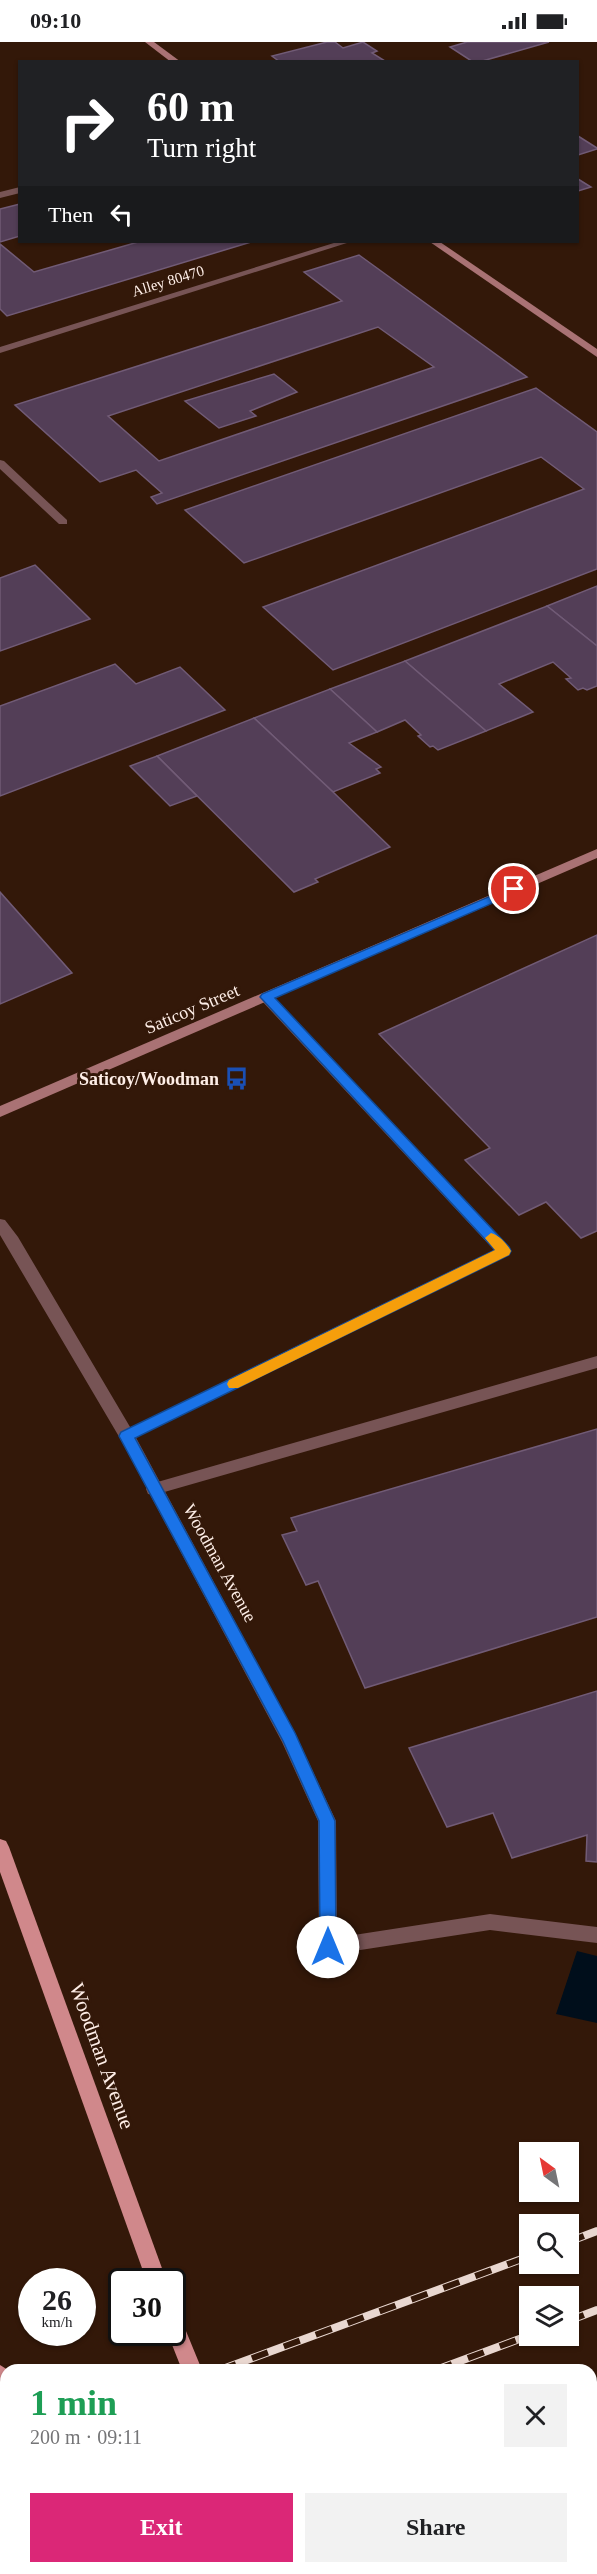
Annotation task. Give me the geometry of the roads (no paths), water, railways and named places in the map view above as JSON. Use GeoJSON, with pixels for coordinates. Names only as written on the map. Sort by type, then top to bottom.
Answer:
{"type":"FeatureCollection","features":[{"type":"Feature","properties":{"kind":"main road","name":"Woodman Avenue"},"geometry":{"type":"LineString","coordinates":[[0,1847],[152,2268]]}},
{"type":"Feature","properties":{"kind":"main road"},"geometry":{"type":"LineString","coordinates":[[182,2346],[190,2364]]}},
{"type":"Feature","properties":{"kind":"street"},"geometry":{"type":"LineString","coordinates":[[149,42],[174,60]]}},
{"type":"Feature","properties":{"kind":"street"},"geometry":{"type":"LineString","coordinates":[[0,195],[18,190]]}},
{"type":"Feature","properties":{"kind":"street","name":"Alley 80470"},"geometry":{"type":"LineString","coordinates":[[0,350],[342,243]]}},
{"type":"Feature","properties":{"kind":"street"},"geometry":{"type":"LineString","coordinates":[[435,243],[597,354]]}},
{"type":"Feature","properties":{"kind":"street"},"geometry":{"type":"LineString","coordinates":[[0,463],[63,522]]}},
{"type":"Feature","properties":{"kind":"street","name":"Saticoy Street"},"geometry":{"type":"LineString","coordinates":[[0,1112],[597,853]]}},
{"type":"Feature","properties":{"kind":"street"},"geometry":{"type":"LineString","coordinates":[[126,1436],[504,1251],[267,997]]}},
{"type":"Feature","properties":{"kind":"street","name":"Woodman Avenue"},"geometry":{"type":"LineString","coordinates":[[0,1224],[13,1241],[126,1436],[290,1738],[327,1821],[328,1947],[490,1922],[597,1935]]}},
{"type":"Feature","properties":{"kind":"street"},"geometry":{"type":"LineString","coordinates":[[154,1489],[597,1362]]}},
{"type":"Feature","properties":{"kind":"water"},"geometry":{"type":"Polygon","coordinates":[[[577,1951],[597,1956],[597,2023],[556,2014],[577,1951]]]}},
{"type":"Feature","properties":{"kind":"railway"},"geometry":{"type":"LineString","coordinates":[[579,2238],[597,2231]]}},
{"type":"Feature","properties":{"kind":"railway"},"geometry":{"type":"LineString","coordinates":[[236,2364],[519,2260]]}},
{"type":"Feature","properties":{"kind":"railway"},"geometry":{"type":"LineString","coordinates":[[579,2317],[597,2310]]}},
{"type":"Feature","properties":{"kind":"railway"},"geometry":{"type":"LineString","coordinates":[[452,2364],[519,2339]]}},
{"type":"Feature","properties":{"kind":"place","name":"Saticoy/Woodman"},"geometry":{"type":"Point","coordinates":[237,1079]}}]}
